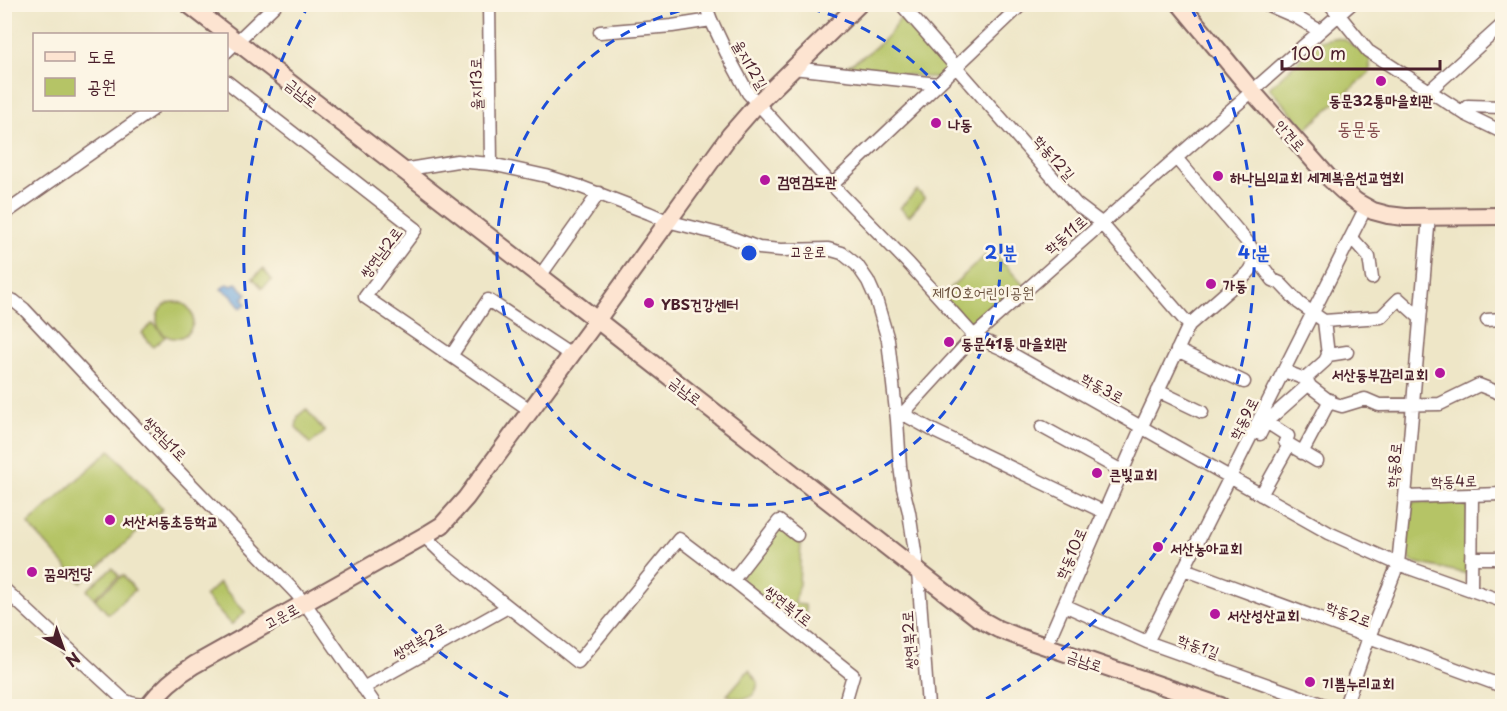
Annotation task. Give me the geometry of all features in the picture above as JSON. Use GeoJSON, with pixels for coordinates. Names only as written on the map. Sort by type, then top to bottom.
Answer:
{"type":"FeatureCollection","features":[{"type":"Feature","properties":{"kind":"street","name":"금남로"},"geometry":{"type":"LineString","coordinates":[[188,4],[218,33]]}},
{"type":"Feature","properties":{"kind":"street"},"geometry":{"type":"LineString","coordinates":[[232,47],[276,4]]}},
{"type":"Feature","properties":{"kind":"street","name":"율지13로"},"geometry":{"type":"LineString","coordinates":[[489,4],[491,164]]}},
{"type":"Feature","properties":{"kind":"street","name":"율지12길"},"geometry":{"type":"LineString","coordinates":[[705,4],[738,77],[747,93],[757,104]]}},
{"type":"Feature","properties":{"kind":"street","name":"고운로"},"geometry":{"type":"LineString","coordinates":[[149,706],[171,681],[187,669],[441,526],[454,512],[597,320],[720,148],[757,104],[859,4]]}},
{"type":"Feature","properties":{"kind":"street","name":"학동12길"},"geometry":{"type":"LineString","coordinates":[[901,4],[1076,204],[1101,223],[1189,325]]}},
{"type":"Feature","properties":{"kind":"street"},"geometry":{"type":"LineString","coordinates":[[832,185],[1022,4]]}},
{"type":"Feature","properties":{"kind":"street","name":"안견로"},"geometry":{"type":"LineString","coordinates":[[1180,4],[1252,91],[1336,185],[1350,197],[1366,207],[1393,216],[1503,216]]}},
{"type":"Feature","properties":{"kind":"street"},"geometry":{"type":"LineString","coordinates":[[1266,4],[1320,31]]}},
{"type":"Feature","properties":{"kind":"street"},"geometry":{"type":"LineString","coordinates":[[1330,4],[1368,51],[1462,112],[1503,132]]}},
{"type":"Feature","properties":{"kind":"street","name":"학동11로"},"geometry":{"type":"LineString","coordinates":[[900,417],[974,336],[1351,4]]}},
{"type":"Feature","properties":{"kind":"street"},"geometry":{"type":"LineString","coordinates":[[600,32],[711,21]]}},
{"type":"Feature","properties":{"kind":"street"},"geometry":{"type":"LineString","coordinates":[[1429,91],[1503,25]]}},
{"type":"Feature","properties":{"kind":"street","name":"금남로"},"geometry":{"type":"LineString","coordinates":[[232,47],[402,170],[978,618],[998,629],[1221,706]]}},
{"type":"Feature","properties":{"kind":"street"},"geometry":{"type":"LineString","coordinates":[[793,68],[938,84]]}},
{"type":"Feature","properties":{"kind":"street","name":"쌍연남2로"},"geometry":{"type":"LineString","coordinates":[[228,83],[416,229],[365,297],[530,410]]}},
{"type":"Feature","properties":{"kind":"street","name":"학동3로"},"geometry":{"type":"LineString","coordinates":[[757,104],[974,336],[1003,349],[1142,426],[1329,533],[1398,564],[1503,600]]}},
{"type":"Feature","properties":{"kind":"street"},"geometry":{"type":"LineString","coordinates":[[1462,112],[1468,106],[1503,107]]}},
{"type":"Feature","properties":{"kind":"street"},"geometry":{"type":"LineString","coordinates":[[4,214],[151,111]]}},
{"type":"Feature","properties":{"kind":"street"},"geometry":{"type":"LineString","coordinates":[[1176,158],[1250,244],[1254,258],[1273,280],[1280,283],[1299,303],[1324,321],[1381,317],[1399,299],[1420,318]]}},
{"type":"Feature","properties":{"kind":"street"},"geometry":{"type":"LineString","coordinates":[[402,170],[457,160],[491,164]]}},
{"type":"Feature","properties":{"kind":"street","name":"고운로"},"geometry":{"type":"LineString","coordinates":[[491,164],[581,187],[667,221],[727,236],[759,248],[828,249],[842,253],[862,270],[885,326],[900,417]]}},
{"type":"Feature","properties":{"kind":"street"},"geometry":{"type":"LineString","coordinates":[[540,276],[599,193]]}},
{"type":"Feature","properties":{"kind":"street","name":"학동9로"},"geometry":{"type":"LineString","coordinates":[[1147,642],[1244,450],[1263,420],[1284,371],[1366,207]]}},
{"type":"Feature","properties":{"kind":"street","name":"학동8로"},"geometry":{"type":"LineString","coordinates":[[1345,706],[1398,564],[1429,216]]}},
{"type":"Feature","properties":{"kind":"street"},"geometry":{"type":"LineString","coordinates":[[1351,237],[1369,257],[1372,278]]}},
{"type":"Feature","properties":{"kind":"street","name":"학동10로"},"geometry":{"type":"LineString","coordinates":[[1046,646],[1142,426],[1189,325],[1250,272],[1254,258]]}},
{"type":"Feature","properties":{"kind":"street","name":"쌍연남1로"},"geometry":{"type":"LineString","coordinates":[[4,298],[14,301],[24,309],[304,602],[363,688]]}},
{"type":"Feature","properties":{"kind":"street"},"geometry":{"type":"LineString","coordinates":[[451,356],[488,300],[571,355]]}},
{"type":"Feature","properties":{"kind":"street"},"geometry":{"type":"LineString","coordinates":[[1487,320],[1503,319]]}},
{"type":"Feature","properties":{"kind":"street"},"geometry":{"type":"LineString","coordinates":[[1317,461],[1285,442],[1288,436],[1263,420],[1307,382],[1325,361],[1328,355],[1324,321]]}},
{"type":"Feature","properties":{"kind":"street"},"geometry":{"type":"LineString","coordinates":[[1178,350],[1244,382]]}},
{"type":"Feature","properties":{"kind":"street"},"geometry":{"type":"LineString","coordinates":[[1328,355],[1347,352]]}},
{"type":"Feature","properties":{"kind":"street"},"geometry":{"type":"LineString","coordinates":[[1284,371],[1307,382],[1329,400],[1342,406],[1365,399],[1379,405],[1440,404],[1479,385],[1503,394]]}},
{"type":"Feature","properties":{"kind":"street"},"geometry":{"type":"LineString","coordinates":[[1158,391],[1202,412]]}},
{"type":"Feature","properties":{"kind":"street"},"geometry":{"type":"LineString","coordinates":[[1302,453],[1329,400]]}},
{"type":"Feature","properties":{"kind":"street"},"geometry":{"type":"LineString","coordinates":[[918,572],[900,466],[900,417],[1104,512]]}},
{"type":"Feature","properties":{"kind":"street"},"geometry":{"type":"LineString","coordinates":[[1042,427],[1122,471]]}},
{"type":"Feature","properties":{"kind":"street"},"geometry":{"type":"LineString","coordinates":[[1261,495],[1289,445]]}},
{"type":"Feature","properties":{"kind":"street","name":"학동4로"},"geometry":{"type":"LineString","coordinates":[[1405,496],[1503,494]]}},
{"type":"Feature","properties":{"kind":"street"},"geometry":{"type":"LineString","coordinates":[[1471,589],[1472,495]]}},
{"type":"Feature","properties":{"kind":"street"},"geometry":{"type":"LineString","coordinates":[[734,580],[779,521],[797,535]]}},
{"type":"Feature","properties":{"kind":"street"},"geometry":{"type":"LineString","coordinates":[[424,537],[508,607]]}},
{"type":"Feature","properties":{"kind":"street","name":"쌍연북1로"},"geometry":{"type":"LineString","coordinates":[[508,607],[579,662],[679,539],[853,675],[844,706]]}},
{"type":"Feature","properties":{"kind":"street"},"geometry":{"type":"LineString","coordinates":[[1471,558],[1503,558]]}},
{"type":"Feature","properties":{"kind":"street","name":"학동2로"},"geometry":{"type":"LineString","coordinates":[[1184,568],[1503,686]]}},
{"type":"Feature","properties":{"kind":"street","name":"쌍연북2로"},"geometry":{"type":"LineString","coordinates":[[918,572],[928,706]]}},
{"type":"Feature","properties":{"kind":"street"},"geometry":{"type":"LineString","coordinates":[[4,589],[124,700],[137,705],[174,706]]}},
{"type":"Feature","properties":{"kind":"street","name":"학동1길"},"geometry":{"type":"LineString","coordinates":[[1064,606],[1147,642],[1327,706]]}},
{"type":"Feature","properties":{"kind":"street","name":"쌍연북2로"},"geometry":{"type":"LineString","coordinates":[[363,688],[508,607]]}},
{"type":"Feature","properties":{"kind":"street"},"geometry":{"type":"LineString","coordinates":[[363,688],[376,706]]}},
{"type":"Feature","properties":{"kind":"green space"},"geometry":{"type":"Polygon","coordinates":[[[903,13],[948,65],[945,72],[937,78],[843,68],[878,45],[892,31],[903,13]]]}},
{"type":"Feature","properties":{"kind":"green space"},"geometry":{"type":"Polygon","coordinates":[[[1333,38],[1344,39],[1370,58],[1370,72],[1306,129],[1269,88],[1320,41],[1333,38]]]}},
{"type":"Feature","properties":{"kind":"green space"},"geometry":{"type":"Polygon","coordinates":[[[917,190],[925,198],[909,216],[900,208],[917,190]]]}},
{"type":"Feature","properties":{"kind":"green space","name":"제10호어린이공원"},"geometry":{"type":"Polygon","coordinates":[[[987,254],[997,256],[1025,287],[975,332],[942,295],[987,254]]]}},
{"type":"Feature","properties":{"kind":"green space"},"geometry":{"type":"Polygon","coordinates":[[[263,269],[272,280],[262,288],[253,278],[263,269]]]}},
{"type":"Feature","properties":{"kind":"green space"},"geometry":{"type":"Polygon","coordinates":[[[175,302],[187,308],[193,320],[187,332],[175,338],[163,332],[157,320],[163,308],[175,302]]]}},
{"type":"Feature","properties":{"kind":"green space"},"geometry":{"type":"Polygon","coordinates":[[[153,323],[165,337],[153,347],[142,333],[153,323]]]}},
{"type":"Feature","properties":{"kind":"green space"},"geometry":{"type":"Polygon","coordinates":[[[306,409],[325,432],[310,444],[296,427],[298,416],[306,409]]]}},
{"type":"Feature","properties":{"kind":"green space"},"geometry":{"type":"Polygon","coordinates":[[[110,450],[163,509],[81,583],[28,524],[110,450]]]}},
{"type":"Feature","properties":{"kind":"green space"},"geometry":{"type":"Polygon","coordinates":[[[1412,502],[1460,502],[1469,508],[1469,574],[1412,562],[1406,551],[1412,502]]]}},
{"type":"Feature","properties":{"kind":"green space"},"geometry":{"type":"Polygon","coordinates":[[[784,529],[801,544],[799,584],[795,604],[805,605],[805,632],[742,583],[742,575],[776,531],[784,529]]]}},
{"type":"Feature","properties":{"kind":"green space"},"geometry":{"type":"Polygon","coordinates":[[[112,568],[119,576],[94,598],[87,590],[112,568]]]}},
{"type":"Feature","properties":{"kind":"green space"},"geometry":{"type":"Polygon","coordinates":[[[123,575],[135,590],[108,614],[95,599],[123,575]]]}},
{"type":"Feature","properties":{"kind":"green space"},"geometry":{"type":"Polygon","coordinates":[[[219,583],[245,612],[231,625],[205,596],[219,583]]]}},
{"type":"Feature","properties":{"kind":"green space"},"geometry":{"type":"Polygon","coordinates":[[[749,670],[758,683],[754,694],[747,698],[727,695],[749,670]]]}},
{"type":"Feature","properties":{"kind":"water"},"geometry":{"type":"Polygon","coordinates":[[[236,283],[247,294],[243,298],[246,304],[240,308],[232,296],[221,289],[227,284],[232,286],[236,283]]]}},
{"type":"Feature","properties":{"kind":"place","name":"동문32통마을회관"},"geometry":{"type":"Point","coordinates":[1381,81]}},
{"type":"Feature","properties":{"kind":"place","name":"나동"},"geometry":{"type":"Point","coordinates":[936,123]}},
{"type":"Feature","properties":{"kind":"place","name":"하나님의교회 세계복음선교협회"},"geometry":{"type":"Point","coordinates":[1218,176]}},
{"type":"Feature","properties":{"kind":"place","name":"검연검도관"},"geometry":{"type":"Point","coordinates":[765,180]}},
{"type":"Feature","properties":{"kind":"place","name":"가동"},"geometry":{"type":"Point","coordinates":[1211,284]}},
{"type":"Feature","properties":{"kind":"place","name":"YBS건강센터"},"geometry":{"type":"Point","coordinates":[649,303]}},
{"type":"Feature","properties":{"kind":"place","name":"동문41통 마을회관"},"geometry":{"type":"Point","coordinates":[949,342]}},
{"type":"Feature","properties":{"kind":"place","name":"서산동부감리교회"},"geometry":{"type":"Point","coordinates":[1440,373]}},
{"type":"Feature","properties":{"kind":"place","name":"큰빛교회"},"geometry":{"type":"Point","coordinates":[1097,473]}},
{"type":"Feature","properties":{"kind":"place","name":"서산서동초등학교"},"geometry":{"type":"Point","coordinates":[110,520]}},
{"type":"Feature","properties":{"kind":"place","name":"서산농아교회"},"geometry":{"type":"Point","coordinates":[1158,547]}},
{"type":"Feature","properties":{"kind":"place","name":"꿈의전당"},"geometry":{"type":"Point","coordinates":[32,572]}},
{"type":"Feature","properties":{"kind":"place","name":"서산성산교회"},"geometry":{"type":"Point","coordinates":[1215,614]}},
{"type":"Feature","properties":{"kind":"place","name":"기쁨누리교회"},"geometry":{"type":"Point","coordinates":[1310,682]}},
{"type":"Feature","properties":{"kind":"district","name":"동문동"},"geometry":{"type":"Point","coordinates":[1359,127]}}]}
